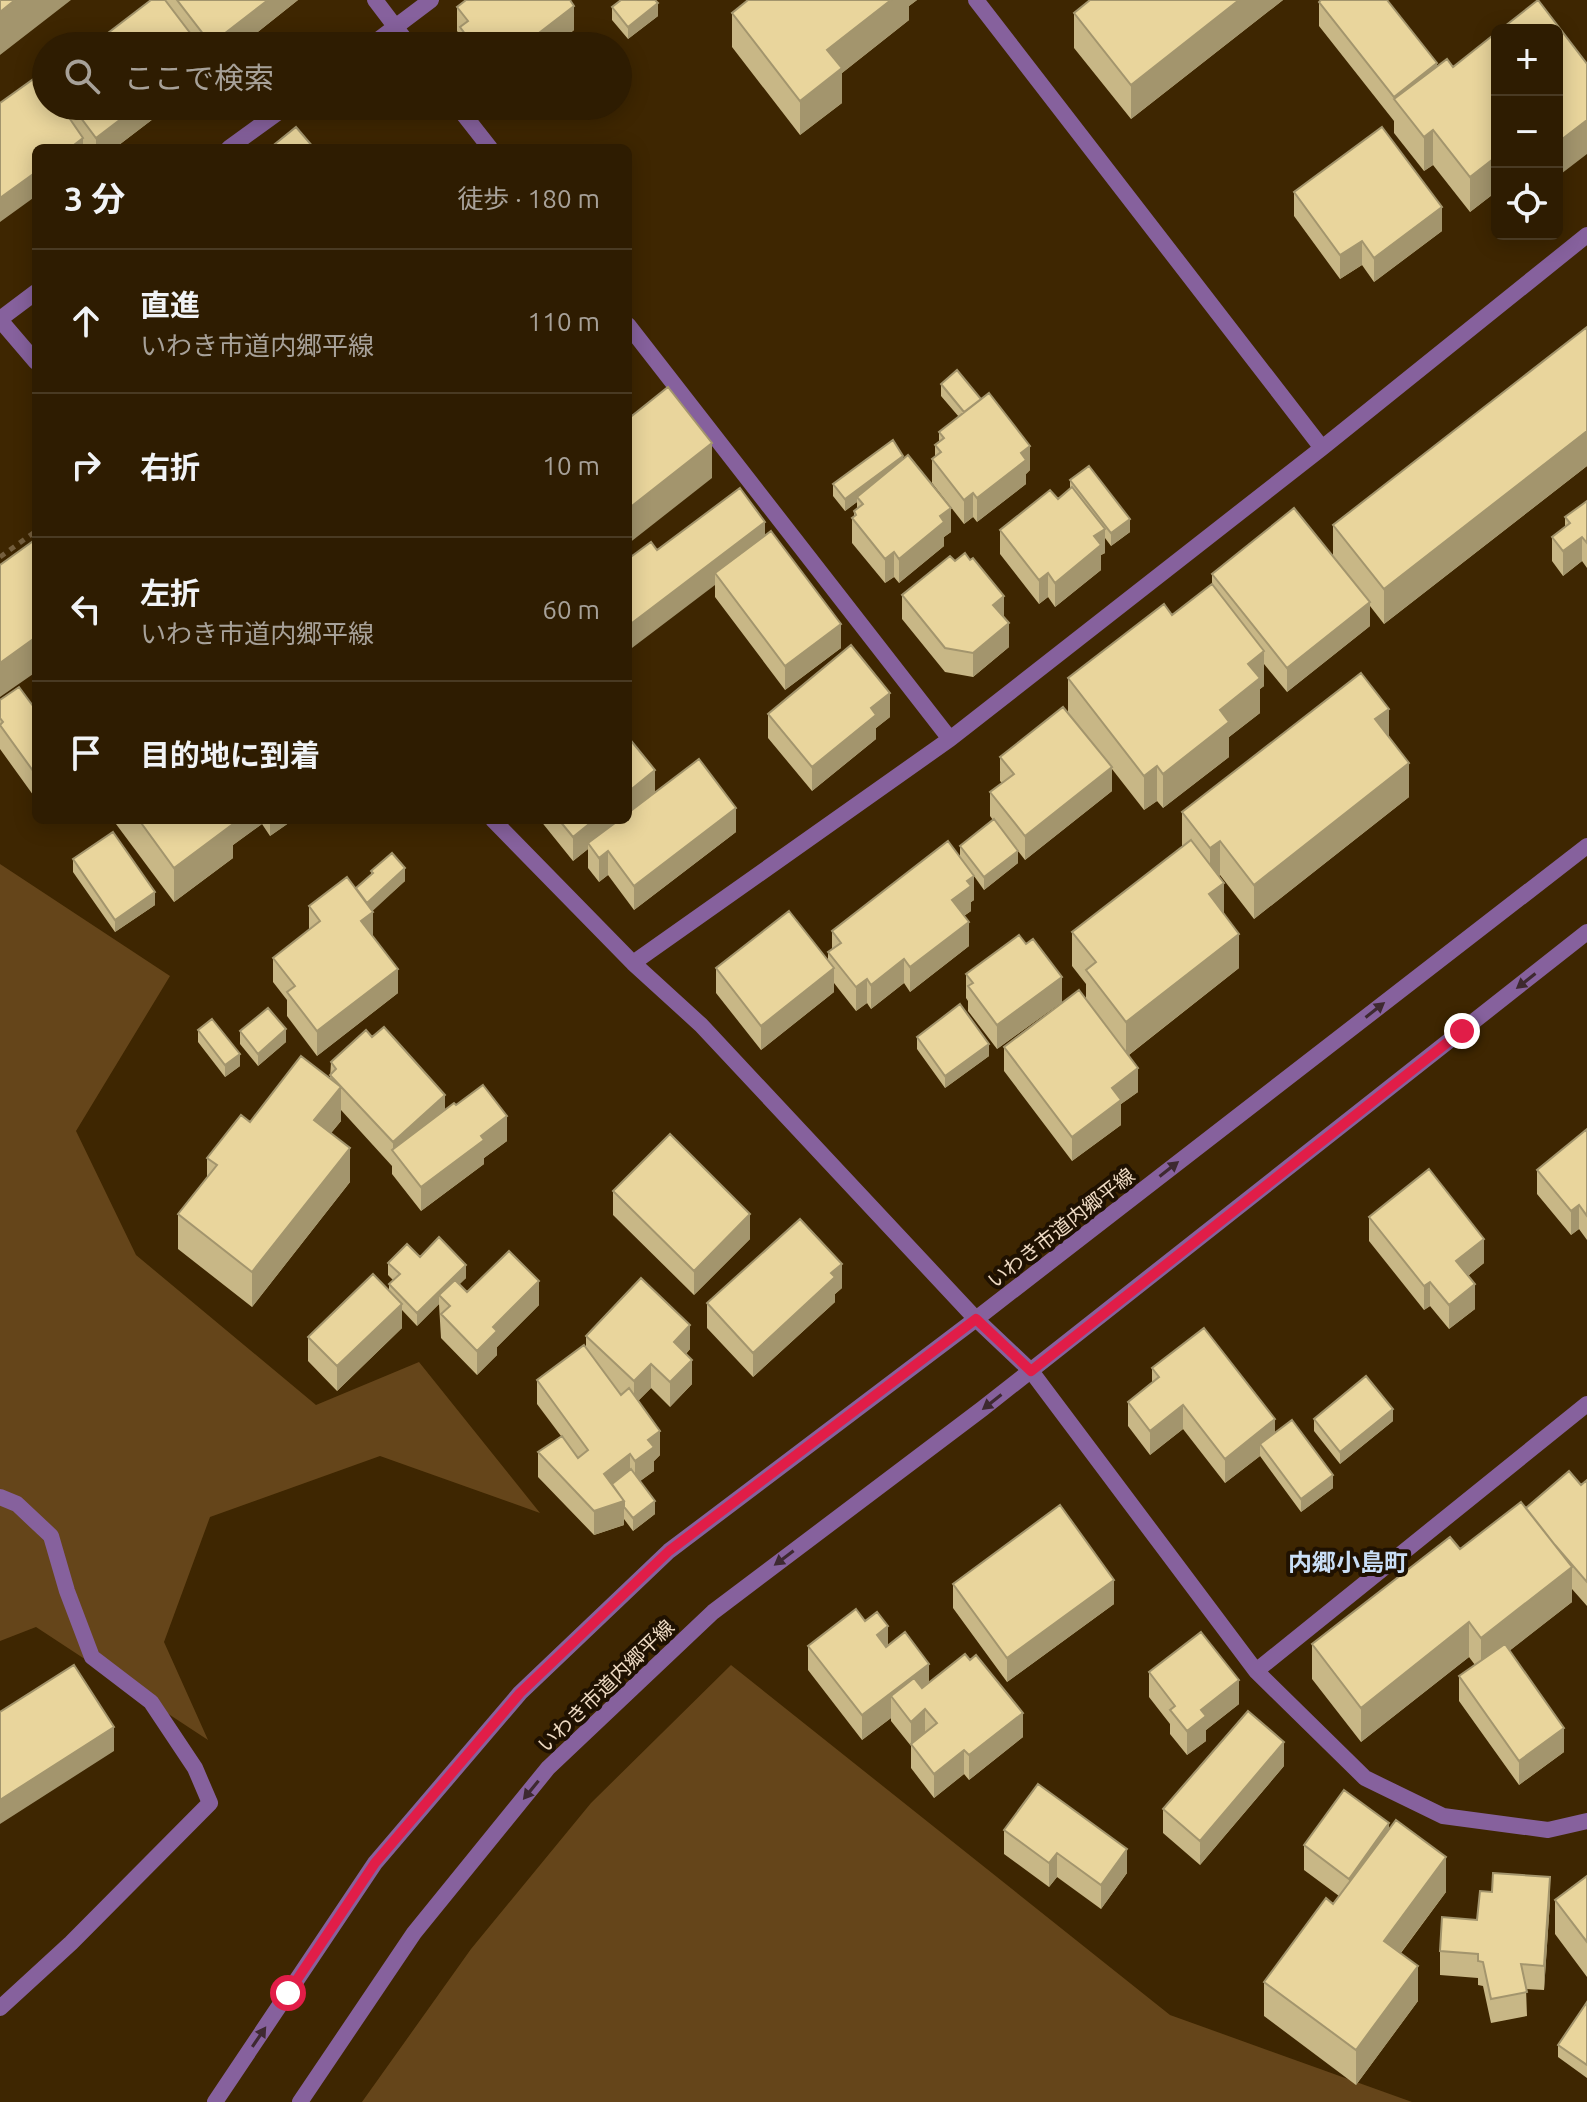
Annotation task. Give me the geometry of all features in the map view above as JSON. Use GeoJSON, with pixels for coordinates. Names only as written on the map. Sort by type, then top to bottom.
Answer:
{"type":"FeatureCollection","features":[{"type":"Feature","properties":{"kind":"street"},"geometry":{"type":"LineString","coordinates":[[375,0],[400,32]]}},
{"type":"Feature","properties":{"kind":"street"},"geometry":{"type":"LineString","coordinates":[[389,32],[431,0]]}},
{"type":"Feature","properties":{"kind":"street"},"geometry":{"type":"LineString","coordinates":[[976,0],[1322,448]]}},
{"type":"Feature","properties":{"kind":"street"},"geometry":{"type":"LineString","coordinates":[[235,144],[268,120]]}},
{"type":"Feature","properties":{"kind":"street"},"geometry":{"type":"LineString","coordinates":[[468,120],[487,144]]}},
{"type":"Feature","properties":{"kind":"street"},"geometry":{"type":"LineString","coordinates":[[633,963],[950,739],[1322,448],[1587,235]]}},
{"type":"Feature","properties":{"kind":"street"},"geometry":{"type":"LineString","coordinates":[[32,295],[0,319],[32,357]]}},
{"type":"Feature","properties":{"kind":"street"},"geometry":{"type":"LineString","coordinates":[[632,330],[950,739]]}},
{"type":"Feature","properties":{"kind":"street"},"geometry":{"type":"LineString","coordinates":[[497,824],[633,963],[701,1025],[976,1319],[1031,1371],[1256,1671],[1365,1778],[1443,1816],[1548,1830],[1587,1821]]}},
{"type":"Feature","properties":{"kind":"street","name":"いわき市道内郷平線"},"geometry":{"type":"LineString","coordinates":[[215,2102],[375,1863],[520,1693],[669,1551],[976,1319],[1587,846]]}},
{"type":"Feature","properties":{"kind":"street","name":"いわき市道内郷平線"},"geometry":{"type":"LineString","coordinates":[[300,2102],[414,1933],[548,1768],[713,1612],[1031,1371],[1587,932]]}},
{"type":"Feature","properties":{"kind":"street"},"geometry":{"type":"LineString","coordinates":[[1256,1671],[1587,1404]]}},
{"type":"Feature","properties":{"kind":"street"},"geometry":{"type":"LineString","coordinates":[[0,1497],[17,1504],[51,1536],[67,1591],[92,1657],[151,1702],[195,1768],[210,1803],[71,1943],[0,2008]]}},
{"type":"Feature","properties":{"kind":"path"},"geometry":{"type":"LineString","coordinates":[[0,557],[32,534]]}},
{"type":"Feature","properties":{"kind":"shaded area"},"geometry":{"type":"Polygon","coordinates":[[[0,864],[170,976],[76,1131],[136,1255],[316,1405],[419,1362],[540,1513],[380,1456],[210,1517],[164,1642],[208,1740],[36,1627],[0,1641],[0,864]]]}},
{"type":"Feature","properties":{"kind":"shaded area"},"geometry":{"type":"Polygon","coordinates":[[[731,1665],[1170,2015],[1412,2102],[362,2102],[471,1949],[591,1803],[731,1665]]]}},
{"type":"Feature","properties":{"kind":"building"},"geometry":{"type":"Polygon","coordinates":[[[0,0],[15,0],[0,12],[0,0]]]}},
{"type":"Feature","properties":{"kind":"building"},"geometry":{"type":"Polygon","coordinates":[[[151,0],[165,0],[189,32],[109,32],[151,0]]]}},
{"type":"Feature","properties":{"kind":"building"},"geometry":{"type":"Polygon","coordinates":[[[177,0],[268,0],[227,32],[202,32],[177,0]]]}},
{"type":"Feature","properties":{"kind":"building"},"geometry":{"type":"Polygon","coordinates":[[[466,0],[570,0],[574,6],[540,32],[464,32],[460,27],[468,21],[457,7],[466,0]]]}},
{"type":"Feature","properties":{"kind":"building"},"geometry":{"type":"Polygon","coordinates":[[[621,0],[655,0],[658,3],[628,27],[612,7],[621,0]]]}},
{"type":"Feature","properties":{"kind":"building"},"geometry":{"type":"Polygon","coordinates":[[[748,0],[891,0],[827,50],[842,68],[800,101],[732,13],[748,0]]]}},
{"type":"Feature","properties":{"kind":"building"},"geometry":{"type":"Polygon","coordinates":[[[1090,0],[1239,0],[1131,85],[1074,13],[1090,0]]]}},
{"type":"Feature","properties":{"kind":"building"},"geometry":{"type":"Polygon","coordinates":[[[1387,0],[1437,63],[1394,97],[1319,2],[1387,0]]]}},
{"type":"Feature","properties":{"kind":"building"},"geometry":{"type":"Polygon","coordinates":[[[1538,0],[1556,24],[1508,24],[1538,0]]]}},
{"type":"Feature","properties":{"kind":"building"},"geometry":{"type":"Polygon","coordinates":[[[1563,33],[1587,64],[1587,120],[1563,138],[1563,33]]]}},
{"type":"Feature","properties":{"kind":"building"},"geometry":{"type":"Polygon","coordinates":[[[1491,37],[1491,161],[1470,177],[1433,130],[1424,137],[1394,99],[1447,59],[1453,67],[1491,37]]]}},
{"type":"Feature","properties":{"kind":"building"},"geometry":{"type":"Polygon","coordinates":[[[32,80],[32,120],[71,120],[83,138],[75,144],[32,144],[32,175],[0,198],[0,103],[32,80]]]}},
{"type":"Feature","properties":{"kind":"building"},"geometry":{"type":"Polygon","coordinates":[[[82,120],[120,120],[96,138],[82,120]]]}},
{"type":"Feature","properties":{"kind":"building"},"geometry":{"type":"Polygon","coordinates":[[[296,127],[311,144],[275,144],[296,127]]]}},
{"type":"Feature","properties":{"kind":"building"},"geometry":{"type":"Polygon","coordinates":[[[1382,127],[1442,207],[1374,258],[1362,241],[1340,255],[1294,192],[1382,127]]]}},
{"type":"Feature","properties":{"kind":"building"},"geometry":{"type":"Polygon","coordinates":[[[1587,327],[1587,431],[1384,589],[1333,525],[1587,327]]]}},
{"type":"Feature","properties":{"kind":"building"},"geometry":{"type":"Polygon","coordinates":[[[957,370],[981,399],[964,412],[941,384],[957,370]]]}},
{"type":"Feature","properties":{"kind":"building"},"geometry":{"type":"Polygon","coordinates":[[[668,387],[712,443],[632,506],[632,416],[668,387]]]}},
{"type":"Feature","properties":{"kind":"building"},"geometry":{"type":"Polygon","coordinates":[[[989,393],[1030,446],[1021,453],[1026,460],[977,498],[973,493],[964,500],[932,459],[941,452],[935,445],[944,438],[939,432],[989,393]]]}},
{"type":"Feature","properties":{"kind":"building"},"geometry":{"type":"Polygon","coordinates":[[[893,440],[903,456],[845,499],[833,484],[893,440]]]}},
{"type":"Feature","properties":{"kind":"building"},"geometry":{"type":"Polygon","coordinates":[[[908,455],[951,508],[940,516],[944,522],[899,559],[894,552],[885,559],[852,518],[856,515],[854,511],[863,504],[857,497],[908,455]]]}},
{"type":"Feature","properties":{"kind":"building"},"geometry":{"type":"Polygon","coordinates":[[[1089,466],[1130,519],[1111,533],[1070,480],[1089,466]]]}},
{"type":"Feature","properties":{"kind":"building"},"geometry":{"type":"Polygon","coordinates":[[[1072,487],[1105,529],[1094,536],[1101,545],[1055,583],[1048,573],[1039,580],[1000,530],[1050,490],[1058,499],[1072,487]]]}},
{"type":"Feature","properties":{"kind":"building"},"geometry":{"type":"Polygon","coordinates":[[[740,488],[765,522],[632,623],[632,556],[651,542],[657,550],[740,488]]]}},
{"type":"Feature","properties":{"kind":"building"},"geometry":{"type":"Polygon","coordinates":[[[1587,501],[1587,543],[1582,537],[1563,551],[1552,537],[1570,523],[1565,517],[1587,501]]]}},
{"type":"Feature","properties":{"kind":"building"},"geometry":{"type":"Polygon","coordinates":[[[1294,508],[1370,602],[1287,668],[1212,574],[1294,508]]]}},
{"type":"Feature","properties":{"kind":"building"},"geometry":{"type":"Polygon","coordinates":[[[771,531],[841,624],[785,666],[715,573],[771,531]]]}},
{"type":"Feature","properties":{"kind":"building"},"geometry":{"type":"Polygon","coordinates":[[[32,542],[32,640],[0,663],[0,565],[32,542]]]}},
{"type":"Feature","properties":{"kind":"building"},"geometry":{"type":"Polygon","coordinates":[[[965,553],[970,560],[973,558],[1004,596],[993,605],[1009,623],[973,653],[945,648],[902,595],[950,556],[955,561],[965,553]]]}},
{"type":"Feature","properties":{"kind":"building"},"geometry":{"type":"Polygon","coordinates":[[[1212,584],[1264,651],[1248,664],[1260,678],[1220,710],[1229,722],[1163,774],[1157,766],[1144,776],[1068,678],[1164,604],[1172,615],[1212,584]]]}},
{"type":"Feature","properties":{"kind":"building"},"geometry":{"type":"Polygon","coordinates":[[[851,645],[890,693],[871,708],[876,715],[812,767],[768,714],[851,645]]]}},
{"type":"Feature","properties":{"kind":"building"},"geometry":{"type":"Polygon","coordinates":[[[1361,673],[1389,709],[1375,719],[1409,763],[1254,885],[1220,841],[1210,848],[1182,812],[1361,673]]]}},
{"type":"Feature","properties":{"kind":"building"},"geometry":{"type":"Polygon","coordinates":[[[19,687],[32,705],[32,769],[0,725],[3,722],[0,718],[0,700],[19,687]]]}},
{"type":"Feature","properties":{"kind":"building"},"geometry":{"type":"Polygon","coordinates":[[[1063,707],[1112,767],[1025,836],[990,792],[1014,774],[1000,757],[1063,707]]]}},
{"type":"Feature","properties":{"kind":"building"},"geometry":{"type":"Polygon","coordinates":[[[632,742],[655,770],[632,789],[632,742]]]}},
{"type":"Feature","properties":{"kind":"building"},"geometry":{"type":"Polygon","coordinates":[[[699,759],[736,808],[634,886],[608,851],[599,858],[588,843],[614,824],[632,824],[632,810],[699,759]]]}},
{"type":"Feature","properties":{"kind":"building"},"geometry":{"type":"Polygon","coordinates":[[[994,819],[1018,851],[984,877],[960,846],[994,819]]]}},
{"type":"Feature","properties":{"kind":"building"},"geometry":{"type":"Polygon","coordinates":[[[142,824],[233,824],[174,868],[142,824]]]}},
{"type":"Feature","properties":{"kind":"building"},"geometry":{"type":"Polygon","coordinates":[[[562,824],[589,824],[573,837],[562,824]]]}},
{"type":"Feature","properties":{"kind":"building"},"geometry":{"type":"Polygon","coordinates":[[[113,832],[155,892],[115,920],[73,859],[113,832]]]}},
{"type":"Feature","properties":{"kind":"building"},"geometry":{"type":"Polygon","coordinates":[[[1191,840],[1224,883],[1209,894],[1239,934],[1126,1022],[1086,970],[1096,962],[1072,932],[1191,840]]]}},
{"type":"Feature","properties":{"kind":"building"},"geometry":{"type":"Polygon","coordinates":[[[948,841],[974,876],[967,881],[971,886],[952,900],[969,922],[910,967],[904,959],[871,985],[867,979],[856,987],[828,952],[841,943],[832,931],[948,841]]]}},
{"type":"Feature","properties":{"kind":"building"},"geometry":{"type":"Polygon","coordinates":[[[392,853],[405,868],[367,903],[356,888],[392,853]]]}},
{"type":"Feature","properties":{"kind":"building"},"geometry":{"type":"Polygon","coordinates":[[[347,877],[373,912],[361,921],[398,969],[317,1031],[287,992],[295,986],[273,958],[320,921],[309,906],[347,877]]]}},
{"type":"Feature","properties":{"kind":"building"},"geometry":{"type":"Polygon","coordinates":[[[789,911],[834,968],[761,1026],[716,968],[789,911]]]}},
{"type":"Feature","properties":{"kind":"building"},"geometry":{"type":"Polygon","coordinates":[[[1019,935],[1026,944],[1033,939],[1062,977],[997,1025],[968,986],[973,983],[966,974],[1019,935]]]}},
{"type":"Feature","properties":{"kind":"building"},"geometry":{"type":"Polygon","coordinates":[[[1079,990],[1138,1068],[1112,1088],[1121,1100],[1072,1137],[1004,1047],[1079,990]]]}},
{"type":"Feature","properties":{"kind":"building"},"geometry":{"type":"Polygon","coordinates":[[[960,1004],[989,1044],[945,1076],[917,1037],[960,1004]]]}},
{"type":"Feature","properties":{"kind":"building"},"geometry":{"type":"Polygon","coordinates":[[[268,1008],[286,1029],[258,1054],[240,1031],[268,1008]]]}},
{"type":"Feature","properties":{"kind":"building"},"geometry":{"type":"Polygon","coordinates":[[[212,1019],[240,1054],[225,1065],[198,1030],[212,1019]]]}},
{"type":"Feature","properties":{"kind":"building"},"geometry":{"type":"Polygon","coordinates":[[[384,1027],[445,1095],[393,1142],[330,1075],[336,1069],[331,1062],[366,1030],[372,1037],[384,1027]]]}},
{"type":"Feature","properties":{"kind":"building"},"geometry":{"type":"Polygon","coordinates":[[[301,1056],[341,1087],[314,1120],[350,1148],[252,1272],[178,1214],[217,1165],[207,1158],[241,1115],[250,1122],[301,1056]]]}},
{"type":"Feature","properties":{"kind":"building"},"geometry":{"type":"Polygon","coordinates":[[[483,1085],[507,1116],[481,1136],[484,1140],[421,1187],[392,1150],[483,1085]]]}},
{"type":"Feature","properties":{"kind":"building"},"geometry":{"type":"Polygon","coordinates":[[[1587,1129],[1587,1216],[1579,1205],[1571,1211],[1537,1170],[1587,1129]]]}},
{"type":"Feature","properties":{"kind":"building"},"geometry":{"type":"Polygon","coordinates":[[[670,1134],[750,1214],[694,1271],[613,1191],[670,1134]]]}},
{"type":"Feature","properties":{"kind":"building"},"geometry":{"type":"Polygon","coordinates":[[[1429,1169],[1484,1239],[1456,1261],[1475,1284],[1449,1305],[1430,1282],[1424,1286],[1369,1217],[1429,1169]]]}},
{"type":"Feature","properties":{"kind":"building"},"geometry":{"type":"Polygon","coordinates":[[[800,1219],[842,1264],[831,1273],[835,1277],[753,1353],[707,1303],[800,1219]]]}},
{"type":"Feature","properties":{"kind":"building"},"geometry":{"type":"Polygon","coordinates":[[[439,1237],[466,1265],[417,1313],[389,1284],[400,1274],[388,1263],[407,1244],[420,1257],[439,1237]]]}},
{"type":"Feature","properties":{"kind":"building"},"geometry":{"type":"Polygon","coordinates":[[[509,1251],[539,1281],[493,1327],[497,1331],[477,1351],[441,1314],[450,1306],[439,1295],[455,1280],[467,1292],[509,1251]]]}},
{"type":"Feature","properties":{"kind":"building"},"geometry":{"type":"Polygon","coordinates":[[[373,1274],[402,1304],[337,1366],[308,1337],[373,1274]]]}},
{"type":"Feature","properties":{"kind":"building"},"geometry":{"type":"Polygon","coordinates":[[[641,1278],[690,1325],[674,1342],[692,1360],[670,1382],[651,1364],[634,1381],[586,1336],[641,1278]]]}},
{"type":"Feature","properties":{"kind":"building"},"geometry":{"type":"Polygon","coordinates":[[[1204,1328],[1275,1419],[1225,1459],[1183,1405],[1150,1431],[1128,1402],[1159,1377],[1152,1368],[1204,1328]]]}},
{"type":"Feature","properties":{"kind":"building"},"geometry":{"type":"Polygon","coordinates":[[[584,1345],[621,1395],[629,1388],[660,1431],[648,1440],[654,1447],[635,1461],[630,1454],[604,1474],[624,1501],[594,1511],[538,1452],[562,1436],[578,1458],[588,1450],[537,1380],[584,1345]]]}},
{"type":"Feature","properties":{"kind":"building"},"geometry":{"type":"Polygon","coordinates":[[[1366,1376],[1393,1409],[1340,1452],[1314,1419],[1366,1376]]]}},
{"type":"Feature","properties":{"kind":"building"},"geometry":{"type":"Polygon","coordinates":[[[1292,1420],[1333,1475],[1301,1499],[1260,1444],[1292,1420]]]}},
{"type":"Feature","properties":{"kind":"building"},"geometry":{"type":"Polygon","coordinates":[[[631,1469],[655,1501],[633,1518],[612,1484],[631,1469]]]}},
{"type":"Feature","properties":{"kind":"building"},"geometry":{"type":"Polygon","coordinates":[[[1569,1471],[1581,1485],[1587,1480],[1587,1582],[1526,1508],[1569,1471]]]}},
{"type":"Feature","properties":{"kind":"building"},"geometry":{"type":"Polygon","coordinates":[[[1521,1502],[1572,1567],[1481,1638],[1469,1622],[1361,1708],[1312,1644],[1450,1537],[1460,1549],[1521,1502]]]}},
{"type":"Feature","properties":{"kind":"building"},"geometry":{"type":"Polygon","coordinates":[[[1060,1505],[1114,1580],[1007,1658],[953,1584],[1060,1505]]]}},
{"type":"Feature","properties":{"kind":"building"},"geometry":{"type":"Polygon","coordinates":[[[856,1609],[865,1621],[877,1612],[888,1626],[877,1635],[886,1647],[905,1632],[929,1664],[862,1715],[808,1646],[856,1609]]]}},
{"type":"Feature","properties":{"kind":"building"},"geometry":{"type":"Polygon","coordinates":[[[1201,1632],[1239,1680],[1201,1710],[1206,1716],[1187,1731],[1170,1710],[1175,1706],[1149,1672],[1201,1632]]]}},
{"type":"Feature","properties":{"kind":"building"},"geometry":{"type":"Polygon","coordinates":[[[1505,1644],[1564,1728],[1519,1761],[1459,1676],[1505,1644]]]}},
{"type":"Feature","properties":{"kind":"building"},"geometry":{"type":"Polygon","coordinates":[[[965,1654],[970,1660],[976,1655],[1023,1713],[969,1755],[964,1750],[934,1774],[911,1744],[937,1723],[925,1709],[911,1722],[891,1696],[914,1678],[922,1688],[965,1654]]]}},
{"type":"Feature","properties":{"kind":"building"},"geometry":{"type":"Polygon","coordinates":[[[74,1665],[114,1727],[0,1800],[0,1712],[74,1665]]]}},
{"type":"Feature","properties":{"kind":"building"},"geometry":{"type":"Polygon","coordinates":[[[1248,1711],[1284,1742],[1200,1841],[1163,1809],[1248,1711]]]}},
{"type":"Feature","properties":{"kind":"building"},"geometry":{"type":"Polygon","coordinates":[[[1038,1784],[1127,1849],[1101,1885],[1057,1853],[1049,1863],[1004,1830],[1038,1784]]]}},
{"type":"Feature","properties":{"kind":"building"},"geometry":{"type":"Polygon","coordinates":[[[1344,1790],[1389,1823],[1349,1879],[1304,1845],[1344,1790]]]}},
{"type":"Feature","properties":{"kind":"building"},"geometry":{"type":"Polygon","coordinates":[[[1396,1820],[1446,1857],[1384,1941],[1418,1966],[1356,2050],[1264,1982],[1326,1898],[1333,1904],[1396,1820]]]}},
{"type":"Feature","properties":{"kind":"building"},"geometry":{"type":"Polygon","coordinates":[[[1493,1873],[1550,1877],[1544,1966],[1521,1964],[1527,1992],[1491,1999],[1483,1962],[1478,1961],[1478,1954],[1440,1951],[1442,1917],[1477,1920],[1480,1891],[1492,1892],[1493,1873]]]}},
{"type":"Feature","properties":{"kind":"building"},"geometry":{"type":"Polygon","coordinates":[[[1587,1876],[1587,1942],[1555,1900],[1587,1876]]]}},
{"type":"Feature","properties":{"kind":"building"},"geometry":{"type":"Polygon","coordinates":[[[1587,2002],[1587,2065],[1558,2045],[1587,2002]]]}},
{"type":"Feature","properties":{"kind":"district","name":"内郷小島町"},"geometry":{"type":"Point","coordinates":[1348,1563]}},
{"type":"Feature","properties":{"kind":"route"},"geometry":{"type":"LineString","coordinates":[[288,1993],[375,1863],[520,1693],[669,1551],[976,1319],[1031,1371],[1462,1031]]}}]}
